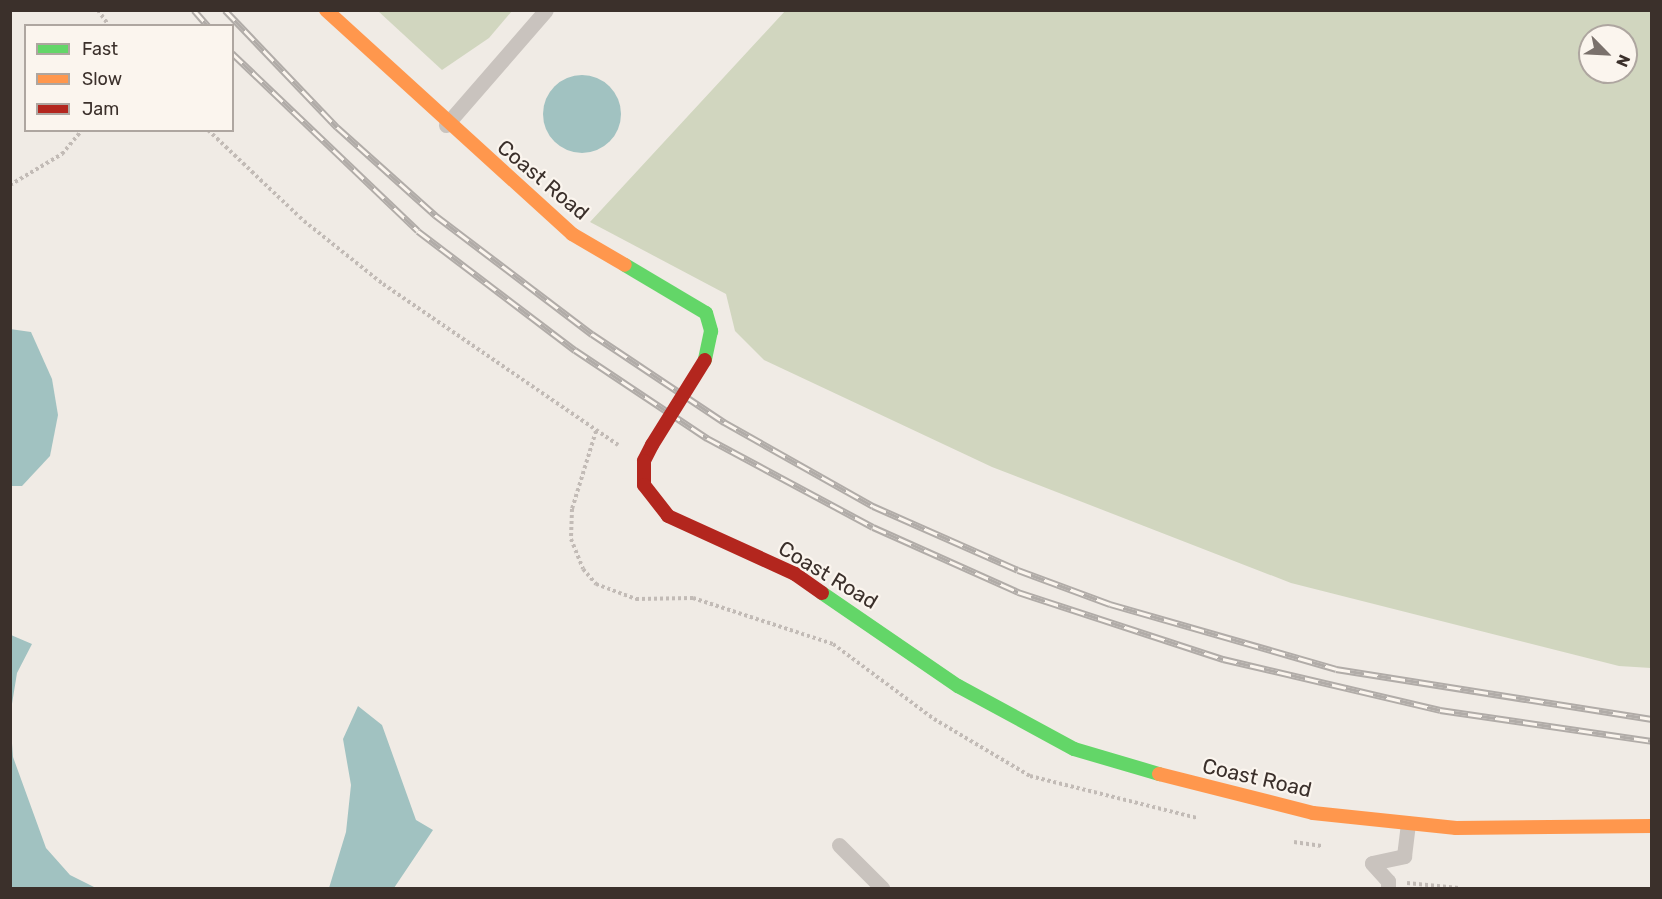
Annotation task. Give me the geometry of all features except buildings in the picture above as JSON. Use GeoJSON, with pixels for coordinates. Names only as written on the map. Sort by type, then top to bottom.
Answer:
{"type":"FeatureCollection","features":[{"type":"Feature","properties":{"kind":"street","name":"Coast Road"},"geometry":{"type":"LineString","coordinates":[[326,10],[446,125],[572,234],[697,304],[711,331],[705,360],[644,461],[644,485],[668,516],[795,574],[1022,724],[1140,771],[1249,800],[1408,823],[1466,829],[1652,826]]}},
{"type":"Feature","properties":{"kind":"lane"},"geometry":{"type":"LineString","coordinates":[[446,125],[546,10]]}},
{"type":"Feature","properties":{"kind":"lane"},"geometry":{"type":"LineString","coordinates":[[1388,884],[1372,863],[1404,856],[1408,823]]}},
{"type":"Feature","properties":{"kind":"lane"},"geometry":{"type":"LineString","coordinates":[[839,844],[882,888]]}},
{"type":"Feature","properties":{"kind":"path"},"geometry":{"type":"LineString","coordinates":[[98,10],[108,24]]}},
{"type":"Feature","properties":{"kind":"path"},"geometry":{"type":"LineString","coordinates":[[10,185],[62,154],[80,132]]}},
{"type":"Feature","properties":{"kind":"path"},"geometry":{"type":"LineString","coordinates":[[210,132],[304,221],[383,284],[596,431]]}},
{"type":"Feature","properties":{"kind":"path"},"geometry":{"type":"LineString","coordinates":[[1388,884],[1459,888]]}},
{"type":"Feature","properties":{"kind":"green space"},"geometry":{"type":"Polygon","coordinates":[[[378,11],[512,11],[489,38],[442,70],[378,11]]]}},
{"type":"Feature","properties":{"kind":"green space"},"geometry":{"type":"Polygon","coordinates":[[[785,11],[1651,11],[1651,668],[1619,666],[1291,583],[992,467],[764,360],[735,331],[726,294],[590,222],[785,11]]]}},
{"type":"Feature","properties":{"kind":"water"},"geometry":{"type":"Polygon","coordinates":[[[582,75],[597,78],[610,86],[618,99],[621,114],[618,129],[610,142],[597,150],[582,153],[567,150],[554,142],[546,129],[543,114],[546,99],[554,86],[567,78],[582,75]]]}},
{"type":"Feature","properties":{"kind":"water"},"geometry":{"type":"Polygon","coordinates":[[[10,329],[31,332],[52,379],[58,415],[50,456],[22,486],[11,486],[10,329]]]}},
{"type":"Feature","properties":{"kind":"water"},"geometry":{"type":"Polygon","coordinates":[[[11,635],[32,644],[17,673],[11,710],[11,635]]]}},
{"type":"Feature","properties":{"kind":"water"},"geometry":{"type":"Polygon","coordinates":[[[358,706],[382,725],[416,820],[433,830],[394,888],[329,888],[346,832],[351,785],[343,739],[358,706]]]}},
{"type":"Feature","properties":{"kind":"water"},"geometry":{"type":"Polygon","coordinates":[[[10,716],[13,757],[46,848],[70,875],[96,888],[11,888],[10,716]]]}},
{"type":"Feature","properties":{"kind":"railway"},"geometry":{"type":"LineString","coordinates":[[194,10],[206,24]]}},
{"type":"Feature","properties":{"kind":"railway"},"geometry":{"type":"LineString","coordinates":[[225,10],[337,127],[435,215],[592,334],[724,422],[873,506],[1018,570],[1110,604],[1336,669],[1652,719]]}},
{"type":"Feature","properties":{"kind":"railway"},"geometry":{"type":"LineString","coordinates":[[234,55],[418,231],[575,350],[707,438],[873,527],[1018,592],[1223,659],[1440,710],[1652,741]]}},
{"type":"Feature","properties":{"kind":"traffic: fast"},"geometry":{"type":"LineString","coordinates":[[625,265],[706,313],[711,331],[705,360]]}},
{"type":"Feature","properties":{"kind":"traffic: fast"},"geometry":{"type":"LineString","coordinates":[[822,593],[958,686],[1074,749],[1159,774]]}},
{"type":"Feature","properties":{"kind":"traffic: slow"},"geometry":{"type":"LineString","coordinates":[[326,10],[572,234],[625,265]]}},
{"type":"Feature","properties":{"kind":"traffic: slow"},"geometry":{"type":"LineString","coordinates":[[1159,774],[1313,813],[1456,828],[1652,826]]}},
{"type":"Feature","properties":{"kind":"traffic: jam"},"geometry":{"type":"LineString","coordinates":[[652,445],[705,360]]}},
{"type":"Feature","properties":{"kind":"traffic: jam"},"geometry":{"type":"LineString","coordinates":[[652,445],[644,461],[644,485],[668,516],[795,574],[822,593]]}}]}
